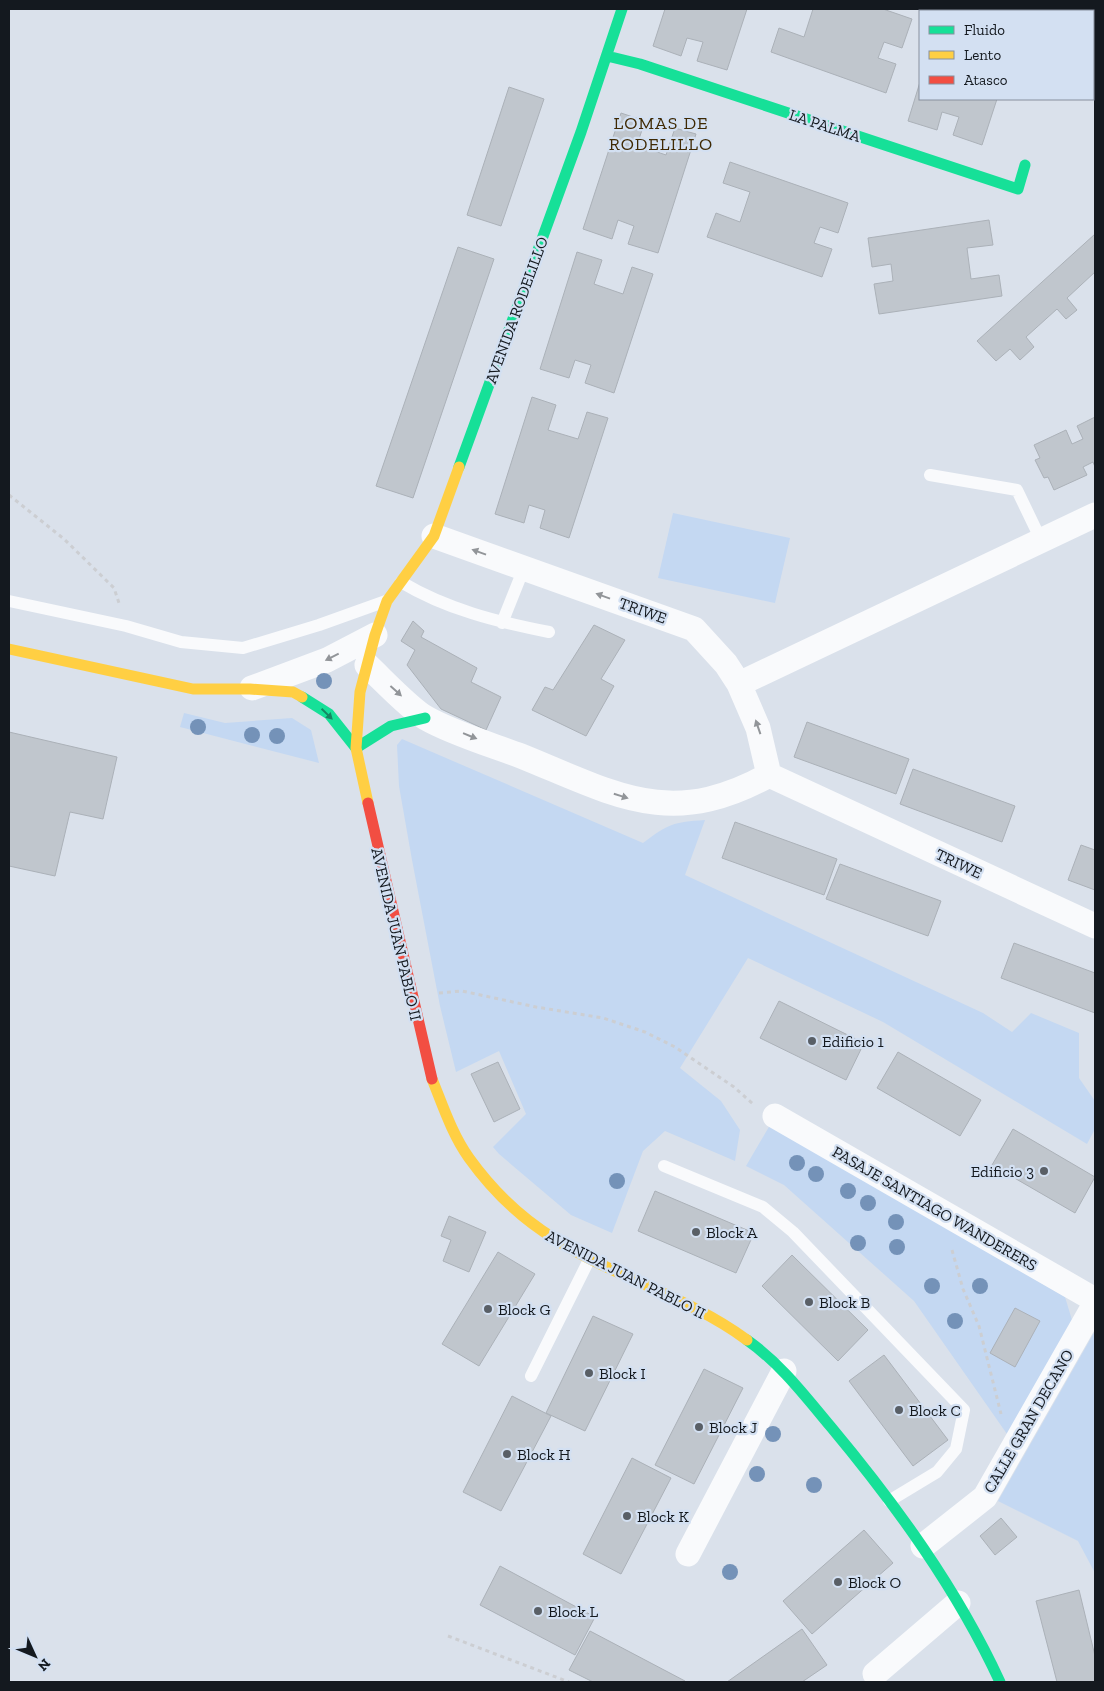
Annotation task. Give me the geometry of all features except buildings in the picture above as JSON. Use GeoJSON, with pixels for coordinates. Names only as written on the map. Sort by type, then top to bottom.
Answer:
{"type":"FeatureCollection","features":[{"type":"Feature","properties":{"kind":"street","name":"AVENIDA RODELILLO"},"geometry":{"type":"LineString","coordinates":[[387,601],[434,536],[607,56],[622,9]]}},
{"type":"Feature","properties":{"kind":"street","name":"LA PALMA"},"geometry":{"type":"LineString","coordinates":[[607,56],[640,64],[1018,189],[1025,165]]}},
{"type":"Feature","properties":{"kind":"street"},"geometry":{"type":"LineString","coordinates":[[739,684],[1095,515]]}},
{"type":"Feature","properties":{"kind":"street","name":"TRIWE"},"geometry":{"type":"LineString","coordinates":[[434,536],[694,628],[726,664],[739,684],[758,728],[769,775],[1095,926]]}},
{"type":"Feature","properties":{"kind":"street","name":"AVENIDA JUAN PABLO II"},"geometry":{"type":"LineString","coordinates":[[387,601],[360,692],[356,748],[430,1074],[443,1110],[469,1158],[510,1205],[554,1239],[590,1258],[683,1301],[734,1330],[767,1354],[784,1371],[867,1470],[923,1546],[958,1603],[988,1656],[1000,1682]]}},
{"type":"Feature","properties":{"kind":"street"},"geometry":{"type":"LineString","coordinates":[[250,689],[327,660],[376,635]]}},
{"type":"Feature","properties":{"kind":"street"},"geometry":{"type":"LineString","coordinates":[[9,650],[193,689],[250,689],[293,692],[314,702],[329,714],[356,748],[392,726],[425,718]]}},
{"type":"Feature","properties":{"kind":"street"},"geometry":{"type":"LineString","coordinates":[[367,665],[425,718],[621,797],[642,801],[685,803],[707,800],[729,794],[769,775]]}},
{"type":"Feature","properties":{"kind":"street","name":"PASAJE SANTIAGO WANDERERS"},"geometry":{"type":"LineString","coordinates":[[775,1116],[1095,1302]]}},
{"type":"Feature","properties":{"kind":"street","name":"CALLE GRAN DECANO"},"geometry":{"type":"LineString","coordinates":[[923,1546],[985,1497],[1095,1302]]}},
{"type":"Feature","properties":{"kind":"street"},"geometry":{"type":"LineString","coordinates":[[688,1554],[784,1371]]}},
{"type":"Feature","properties":{"kind":"street"},"geometry":{"type":"LineString","coordinates":[[875,1674],[958,1603]]}},
{"type":"Feature","properties":{"kind":"lane"},"geometry":{"type":"LineString","coordinates":[[930,474],[1017,490],[1041,540]]}},
{"type":"Feature","properties":{"kind":"lane"},"geometry":{"type":"LineString","coordinates":[[502,623],[524,568]]}},
{"type":"Feature","properties":{"kind":"lane"},"geometry":{"type":"LineString","coordinates":[[401,582],[428,599],[502,623],[549,632]]}},
{"type":"Feature","properties":{"kind":"lane"},"geometry":{"type":"LineString","coordinates":[[9,601],[126,626],[182,642],[243,648],[319,626],[387,601]]}},
{"type":"Feature","properties":{"kind":"lane"},"geometry":{"type":"LineString","coordinates":[[664,1166],[763,1207],[794,1232],[964,1410],[956,1449],[937,1472],[889,1501]]}},
{"type":"Feature","properties":{"kind":"lane"},"geometry":{"type":"LineString","coordinates":[[531,1376],[590,1258]]}},
{"type":"Feature","properties":{"kind":"path"},"geometry":{"type":"LineString","coordinates":[[9,495],[64,539],[114,588],[126,626]]}},
{"type":"Feature","properties":{"kind":"path"},"geometry":{"type":"LineString","coordinates":[[434,994],[462,991],[519,1004],[603,1018],[645,1032],[675,1047],[734,1087],[755,1105],[775,1116]]}},
{"type":"Feature","properties":{"kind":"path"},"geometry":{"type":"LineString","coordinates":[[952,1248],[963,1289],[983,1341],[1002,1420]]}},
{"type":"Feature","properties":{"kind":"path"},"geometry":{"type":"LineString","coordinates":[[448,1636],[569,1682]]}},
{"type":"Feature","properties":{"kind":"shaded area"},"geometry":{"type":"Polygon","coordinates":[[[673,513],[790,538],[775,603],[658,578],[673,513]]]}},
{"type":"Feature","properties":{"kind":"shaded area"},"geometry":{"type":"Polygon","coordinates":[[[184,713],[225,723],[292,718],[311,730],[319,763],[180,727],[184,713]]]}},
{"type":"Feature","properties":{"kind":"shaded area"},"geometry":{"type":"Polygon","coordinates":[[[402,739],[643,843],[671,825],[705,820],[685,875],[983,1013],[1012,1032],[1031,1013],[1079,1033],[1079,1078],[1095,1101],[1095,1129],[1087,1144],[883,1022],[748,958],[680,1068],[721,1101],[740,1130],[735,1161],[665,1131],[643,1151],[612,1233],[571,1215],[493,1147],[526,1114],[499,1051],[456,1072],[440,1006],[399,786],[397,745],[402,739]]]}},
{"type":"Feature","properties":{"kind":"shaded area"},"geometry":{"type":"Polygon","coordinates":[[[770,1125],[1065,1297],[1072,1320],[1007,1434],[914,1301],[784,1185],[746,1166],[770,1125]]]}},
{"type":"Feature","properties":{"kind":"shaded area"},"geometry":{"type":"Polygon","coordinates":[[[1095,1331],[1095,1573],[1078,1541],[998,1501],[1095,1331]]]}},
{"type":"Feature","properties":{"kind":"traffic: fast"},"geometry":{"type":"LineString","coordinates":[[459,467],[581,132],[622,9]]}},
{"type":"Feature","properties":{"kind":"traffic: fast"},"geometry":{"type":"LineString","coordinates":[[607,56],[640,64],[1018,189],[1025,165]]}},
{"type":"Feature","properties":{"kind":"traffic: fast"},"geometry":{"type":"LineString","coordinates":[[302,697],[329,714],[356,748],[391,726],[425,718]]}},
{"type":"Feature","properties":{"kind":"traffic: fast"},"geometry":{"type":"LineString","coordinates":[[747,1340],[771,1359],[802,1392],[902,1517],[965,1614],[1000,1682]]}},
{"type":"Feature","properties":{"kind":"traffic: slow"},"geometry":{"type":"LineString","coordinates":[[368,803],[356,748],[360,692],[375,635],[387,601],[434,536],[459,467]]}},
{"type":"Feature","properties":{"kind":"traffic: slow"},"geometry":{"type":"LineString","coordinates":[[9,649],[193,689],[250,689],[293,692],[302,697]]}},
{"type":"Feature","properties":{"kind":"traffic: slow"},"geometry":{"type":"LineString","coordinates":[[432,1079],[448,1120],[463,1149],[488,1181],[519,1213],[578,1253],[700,1311],[747,1340]]}},
{"type":"Feature","properties":{"kind":"traffic: jam"},"geometry":{"type":"LineString","coordinates":[[368,803],[432,1079]]}},
{"type":"Feature","properties":{"kind":"place","name":"Edificio 1"},"geometry":{"type":"Point","coordinates":[812,1041]}},
{"type":"Feature","properties":{"kind":"place","name":"Edificio 3"},"geometry":{"type":"Point","coordinates":[1044,1171]}},
{"type":"Feature","properties":{"kind":"place","name":"Block A"},"geometry":{"type":"Point","coordinates":[696,1232]}},
{"type":"Feature","properties":{"kind":"place","name":"Block B"},"geometry":{"type":"Point","coordinates":[809,1302]}},
{"type":"Feature","properties":{"kind":"place","name":"Block G"},"geometry":{"type":"Point","coordinates":[488,1309]}},
{"type":"Feature","properties":{"kind":"place","name":"Block I"},"geometry":{"type":"Point","coordinates":[589,1373]}},
{"type":"Feature","properties":{"kind":"place","name":"Block C"},"geometry":{"type":"Point","coordinates":[899,1410]}},
{"type":"Feature","properties":{"kind":"place","name":"Block J"},"geometry":{"type":"Point","coordinates":[699,1427]}},
{"type":"Feature","properties":{"kind":"place","name":"Block H"},"geometry":{"type":"Point","coordinates":[507,1454]}},
{"type":"Feature","properties":{"kind":"place","name":"Block K"},"geometry":{"type":"Point","coordinates":[627,1516]}},
{"type":"Feature","properties":{"kind":"place","name":"Block O"},"geometry":{"type":"Point","coordinates":[838,1582]}},
{"type":"Feature","properties":{"kind":"place","name":"Block L"},"geometry":{"type":"Point","coordinates":[538,1611]}},
{"type":"Feature","properties":{"kind":"district","name":"LOMAS DE RODELILLO"},"geometry":{"type":"Point","coordinates":[661,133]}}]}
